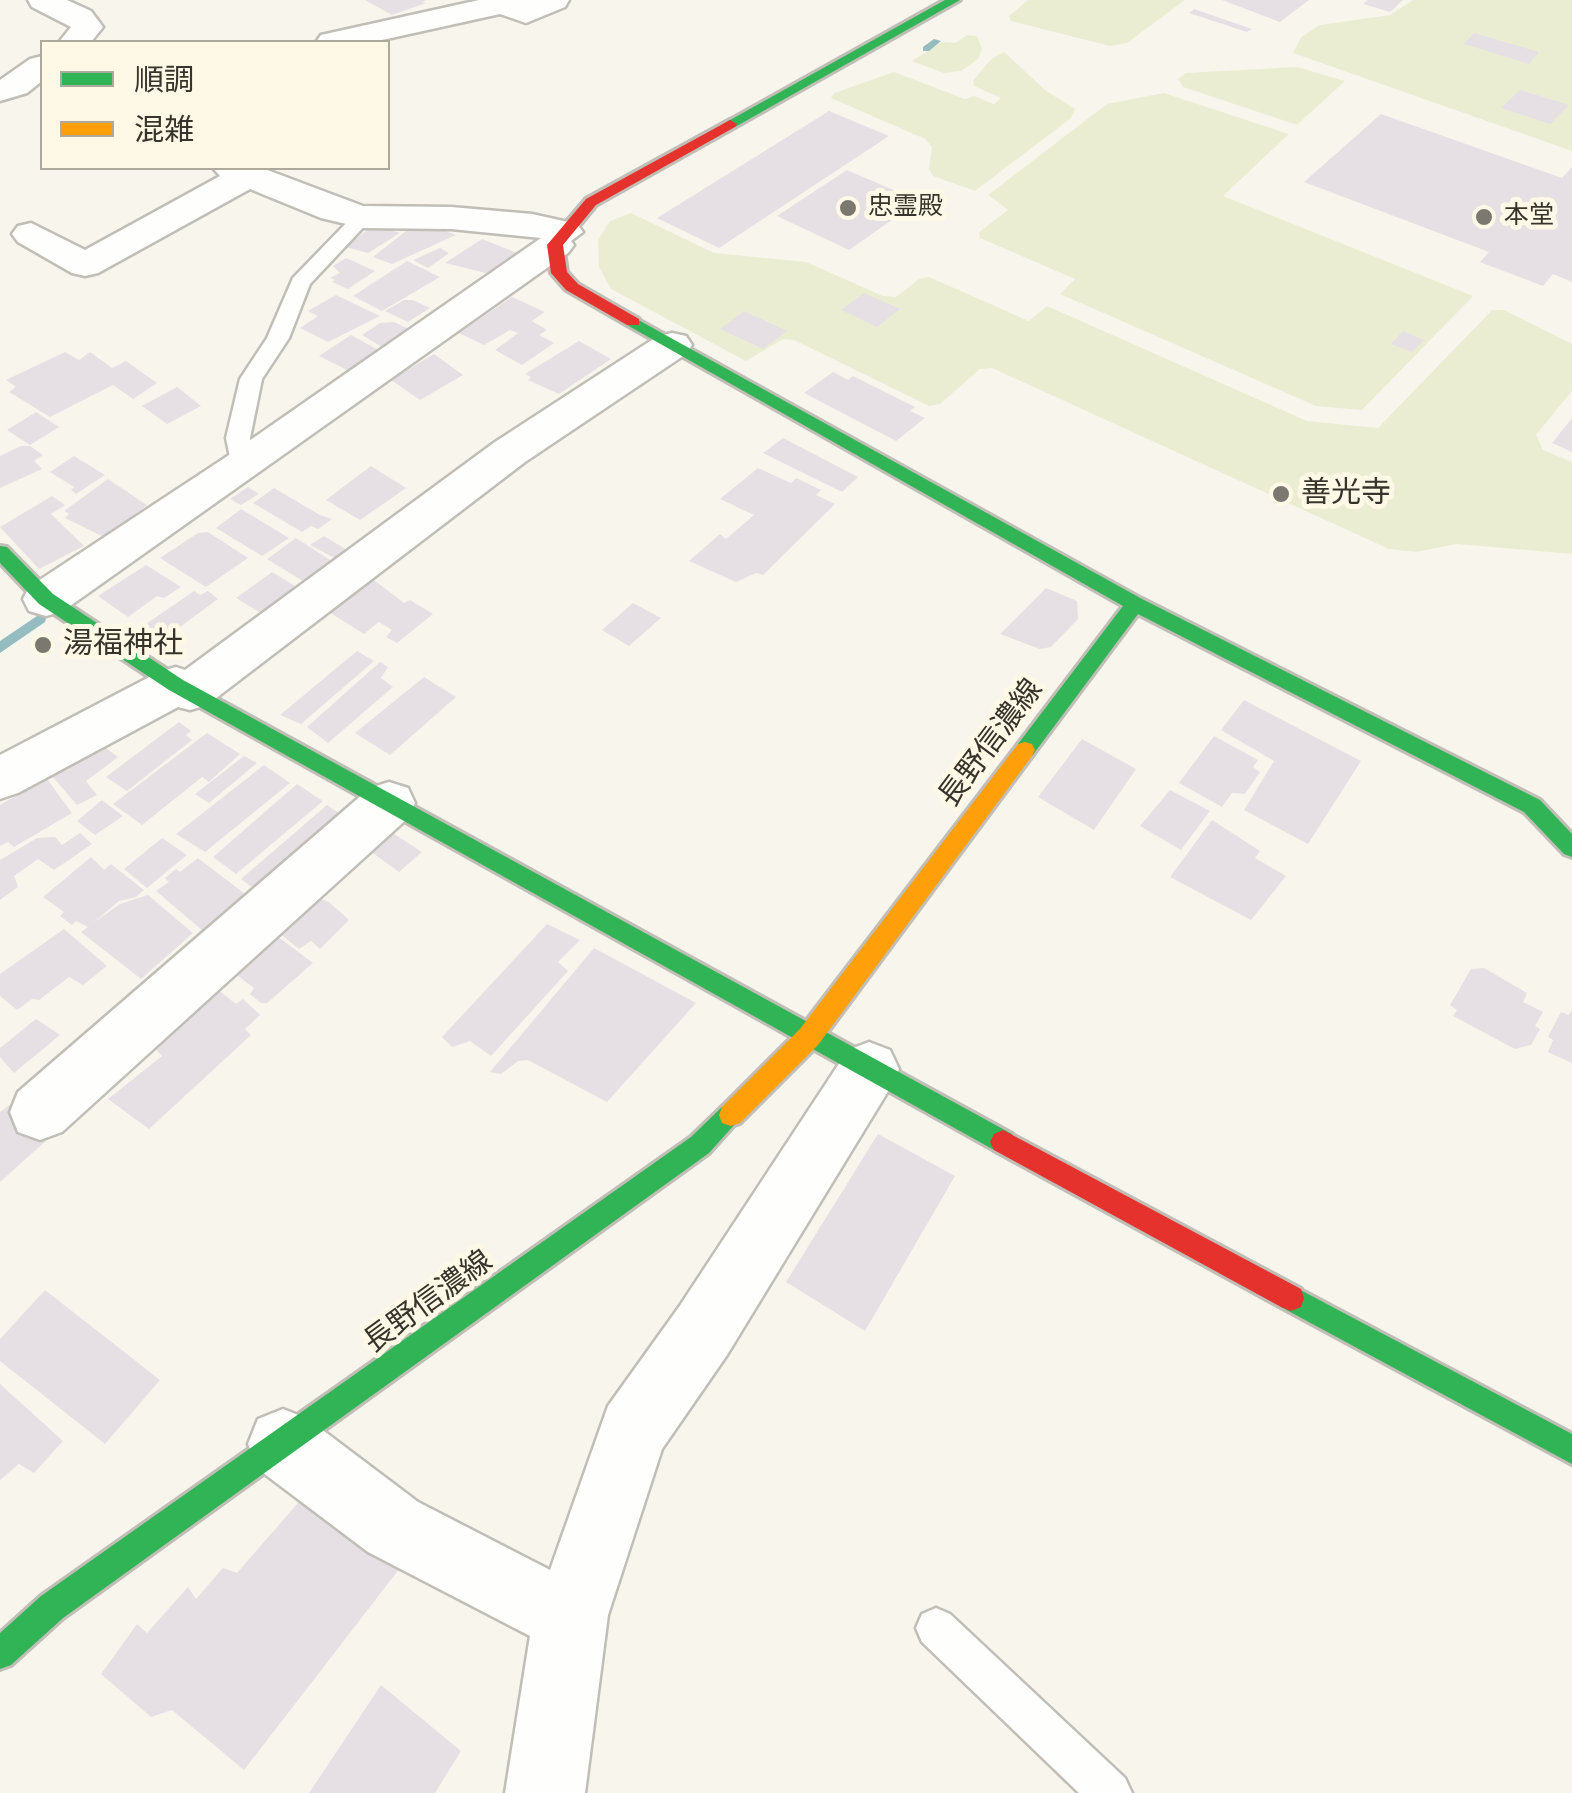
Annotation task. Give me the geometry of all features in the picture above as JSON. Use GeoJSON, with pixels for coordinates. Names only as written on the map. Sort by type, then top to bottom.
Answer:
{"type":"FeatureCollection","features":[{"type":"Feature","properties":{"kind":"main road"},"geometry":{"type":"LineString","coordinates":[[945,2],[592,202],[559,238],[559,273],[572,287],[672,345],[1135,604],[1532,806],[1572,848]]}},
{"type":"Feature","properties":{"kind":"main road"},"geometry":{"type":"LineString","coordinates":[[0,552],[46,598],[183,688],[869,1069],[1572,1450]]}},
{"type":"Feature","properties":{"kind":"main road","name":"長野信濃線"},"geometry":{"type":"LineString","coordinates":[[0,1654],[52,1607],[700,1145],[809,1036],[1135,604]]}},
{"type":"Feature","properties":{"kind":"street"},"geometry":{"type":"LineString","coordinates":[[43,0],[80,18],[86,27],[76,40]]}},
{"type":"Feature","properties":{"kind":"street"},"geometry":{"type":"LineString","coordinates":[[340,40],[499,2],[526,14],[554,0]]}},
{"type":"Feature","properties":{"kind":"street"},"geometry":{"type":"LineString","coordinates":[[31,234],[84,265],[240,172],[363,218],[451,218],[532,225],[559,238],[240,467],[46,598]]}},
{"type":"Feature","properties":{"kind":"street"},"geometry":{"type":"LineString","coordinates":[[0,779],[183,688],[510,452],[672,345]]}},
{"type":"Feature","properties":{"kind":"street"},"geometry":{"type":"LineString","coordinates":[[40,1112],[389,803]]}},
{"type":"Feature","properties":{"kind":"street"},"geometry":{"type":"LineString","coordinates":[[545,1793],[571,1616],[633,1431],[702,1332],[869,1069]]}},
{"type":"Feature","properties":{"kind":"street"},"geometry":{"type":"LineString","coordinates":[[283,1444],[393,1527],[525,1597],[571,1616]]}},
{"type":"Feature","properties":{"kind":"lane"},"geometry":{"type":"LineString","coordinates":[[240,467],[238,438],[251,378],[278,338],[300,282],[363,218]]}},
{"type":"Feature","properties":{"kind":"lane"},"geometry":{"type":"LineString","coordinates":[[936,1628],[1110,1793]]}},
{"type":"Feature","properties":{"kind":"green space"},"geometry":{"type":"Polygon","coordinates":[[[1028,0],[1185,0],[1127,43],[1110,46],[1011,21],[1009,16],[1028,0]]]}},
{"type":"Feature","properties":{"kind":"green space"},"geometry":{"type":"Polygon","coordinates":[[[1413,0],[1572,0],[1572,151],[1293,53],[1301,37],[1320,25],[1390,15],[1413,0]]]}},
{"type":"Feature","properties":{"kind":"green space"},"geometry":{"type":"Polygon","coordinates":[[[967,35],[977,36],[982,49],[978,59],[961,71],[944,73],[912,61],[941,42],[955,43],[967,35]]]}},
{"type":"Feature","properties":{"kind":"green space"},"geometry":{"type":"Polygon","coordinates":[[[1004,52],[1045,90],[1075,109],[1071,118],[975,191],[933,176],[929,169],[932,147],[925,139],[831,98],[834,93],[894,72],[965,99],[974,96],[994,104],[1001,98],[974,86],[973,81],[990,60],[1004,52]]]}},
{"type":"Feature","properties":{"kind":"green space"},"geometry":{"type":"Polygon","coordinates":[[[1297,67],[1345,81],[1297,125],[1183,87],[1178,79],[1186,73],[1297,67]]]}},
{"type":"Feature","properties":{"kind":"green space"},"geometry":{"type":"Polygon","coordinates":[[[1164,93],[1289,134],[1223,196],[1473,296],[1362,410],[1316,406],[1060,294],[1075,279],[980,238],[979,232],[1008,210],[988,195],[1107,104],[1164,93]]]}},
{"type":"Feature","properties":{"kind":"green space"},"geometry":{"type":"Polygon","coordinates":[[[631,213],[714,253],[806,262],[883,296],[896,297],[919,279],[929,277],[1029,321],[1047,306],[1307,421],[1378,428],[1492,310],[1504,310],[1572,344],[1572,391],[1536,435],[1543,450],[1572,462],[1572,554],[1457,544],[1415,552],[1389,549],[992,368],[980,369],[940,404],[929,406],[794,340],[783,339],[746,361],[611,289],[599,267],[598,240],[610,221],[631,213]]]}},
{"type":"Feature","properties":{"kind":"building"},"geometry":{"type":"Polygon","coordinates":[[[365,0],[426,0],[422,2],[426,3],[392,15],[365,0]]]}},
{"type":"Feature","properties":{"kind":"building"},"geometry":{"type":"Polygon","coordinates":[[[1222,0],[1309,0],[1280,22],[1222,0]]]}},
{"type":"Feature","properties":{"kind":"building"},"geometry":{"type":"Polygon","coordinates":[[[1368,0],[1403,0],[1390,12],[1363,4],[1368,0]]]}},
{"type":"Feature","properties":{"kind":"building"},"geometry":{"type":"Polygon","coordinates":[[[1194,9],[1252,29],[1247,32],[1189,13],[1194,9]]]}},
{"type":"Feature","properties":{"kind":"building"},"geometry":{"type":"Polygon","coordinates":[[[1474,33],[1539,52],[1529,64],[1464,44],[1474,33]]]}},
{"type":"Feature","properties":{"kind":"building"},"geometry":{"type":"Polygon","coordinates":[[[1520,90],[1569,105],[1550,124],[1501,108],[1520,90]]]}},
{"type":"Feature","properties":{"kind":"building"},"geometry":{"type":"Polygon","coordinates":[[[829,111],[889,136],[719,248],[657,218],[829,111]]]}},
{"type":"Feature","properties":{"kind":"building","name":"本堂"},"geometry":{"type":"Polygon","coordinates":[[[1381,114],[1562,178],[1572,167],[1572,282],[1553,274],[1543,286],[1480,262],[1489,252],[1304,182],[1381,114]]]}},
{"type":"Feature","properties":{"kind":"building","name":"忠霊殿"},"geometry":{"type":"Polygon","coordinates":[[[847,170],[919,201],[849,250],[777,216],[847,170]]]}},
{"type":"Feature","properties":{"kind":"building"},"geometry":{"type":"Polygon","coordinates":[[[374,225],[400,233],[368,253],[345,247],[374,225]]]}},
{"type":"Feature","properties":{"kind":"building"},"geometry":{"type":"Polygon","coordinates":[[[430,225],[456,235],[392,264],[373,257],[411,227],[417,230],[430,225]]]}},
{"type":"Feature","properties":{"kind":"building"},"geometry":{"type":"Polygon","coordinates":[[[482,239],[517,253],[486,273],[445,263],[482,239]]]}},
{"type":"Feature","properties":{"kind":"building"},"geometry":{"type":"Polygon","coordinates":[[[440,248],[449,253],[428,268],[413,260],[440,248]]]}},
{"type":"Feature","properties":{"kind":"building"},"geometry":{"type":"Polygon","coordinates":[[[346,258],[375,271],[348,289],[332,282],[335,280],[330,278],[340,273],[333,266],[346,258]]]}},
{"type":"Feature","properties":{"kind":"building"},"geometry":{"type":"Polygon","coordinates":[[[407,261],[440,277],[382,311],[353,296],[407,261]]]}},
{"type":"Feature","properties":{"kind":"building"},"geometry":{"type":"Polygon","coordinates":[[[864,293],[900,309],[877,327],[841,310],[864,293]]]}},
{"type":"Feature","properties":{"kind":"building"},"geometry":{"type":"Polygon","coordinates":[[[336,295],[380,316],[328,342],[300,328],[318,316],[308,311],[336,295]]]}},
{"type":"Feature","properties":{"kind":"building"},"geometry":{"type":"Polygon","coordinates":[[[512,297],[545,312],[532,321],[547,330],[539,335],[554,343],[522,365],[495,350],[518,333],[510,330],[484,345],[459,333],[512,297]]]}},
{"type":"Feature","properties":{"kind":"building"},"geometry":{"type":"Polygon","coordinates":[[[404,300],[430,308],[408,322],[385,311],[404,300]]]}},
{"type":"Feature","properties":{"kind":"building"},"geometry":{"type":"Polygon","coordinates":[[[744,311],[787,331],[763,349],[720,329],[744,311]]]}},
{"type":"Feature","properties":{"kind":"building"},"geometry":{"type":"Polygon","coordinates":[[[394,322],[411,330],[382,347],[362,335],[380,323],[394,322]]]}},
{"type":"Feature","properties":{"kind":"building"},"geometry":{"type":"Polygon","coordinates":[[[1403,331],[1424,340],[1412,352],[1391,344],[1403,331]]]}},
{"type":"Feature","properties":{"kind":"building"},"geometry":{"type":"Polygon","coordinates":[[[351,335],[380,351],[349,371],[319,356],[351,335]]]}},
{"type":"Feature","properties":{"kind":"building"},"geometry":{"type":"Polygon","coordinates":[[[579,341],[611,359],[559,394],[528,380],[531,377],[525,374],[579,341]]]}},
{"type":"Feature","properties":{"kind":"building"},"geometry":{"type":"Polygon","coordinates":[[[65,352],[79,360],[90,352],[112,368],[126,361],[157,383],[133,399],[113,385],[50,417],[9,392],[16,387],[6,380],[65,352]]]}},
{"type":"Feature","properties":{"kind":"building"},"geometry":{"type":"Polygon","coordinates":[[[434,354],[463,375],[420,400],[391,380],[434,354]]]}},
{"type":"Feature","properties":{"kind":"building"},"geometry":{"type":"Polygon","coordinates":[[[833,372],[848,380],[853,376],[915,407],[910,411],[925,418],[896,441],[804,393],[833,372]]]}},
{"type":"Feature","properties":{"kind":"building"},"geometry":{"type":"Polygon","coordinates":[[[177,387],[201,406],[167,424],[142,406],[177,387]]]}},
{"type":"Feature","properties":{"kind":"building"},"geometry":{"type":"Polygon","coordinates":[[[36,412],[59,427],[30,445],[7,430],[36,412]]]}},
{"type":"Feature","properties":{"kind":"building"},"geometry":{"type":"Polygon","coordinates":[[[1572,418],[1572,452],[1552,443],[1572,418]]]}},
{"type":"Feature","properties":{"kind":"building"},"geometry":{"type":"Polygon","coordinates":[[[783,438],[858,477],[842,492],[763,453],[783,438]]]}},
{"type":"Feature","properties":{"kind":"building"},"geometry":{"type":"Polygon","coordinates":[[[30,446],[43,455],[34,461],[42,469],[0,488],[0,456],[30,446]]]}},
{"type":"Feature","properties":{"kind":"building"},"geometry":{"type":"Polygon","coordinates":[[[74,456],[105,475],[76,494],[71,490],[74,487],[50,472],[74,456]]]}},
{"type":"Feature","properties":{"kind":"building"},"geometry":{"type":"Polygon","coordinates":[[[371,466],[406,488],[360,520],[326,500],[371,466]]]}},
{"type":"Feature","properties":{"kind":"building"},"geometry":{"type":"Polygon","coordinates":[[[758,468],[791,483],[796,478],[821,490],[816,495],[835,504],[763,575],[756,573],[736,582],[689,561],[720,534],[726,539],[754,515],[720,499],[758,468]]]}},
{"type":"Feature","properties":{"kind":"building"},"geometry":{"type":"Polygon","coordinates":[[[108,479],[147,505],[106,538],[65,518],[69,514],[64,511],[108,479]]]}},
{"type":"Feature","properties":{"kind":"building"},"geometry":{"type":"Polygon","coordinates":[[[248,487],[259,494],[241,505],[230,499],[248,487]]]}},
{"type":"Feature","properties":{"kind":"building"},"geometry":{"type":"Polygon","coordinates":[[[274,488],[332,519],[318,529],[311,526],[302,532],[253,503],[274,488]]]}},
{"type":"Feature","properties":{"kind":"building"},"geometry":{"type":"Polygon","coordinates":[[[52,496],[65,505],[51,514],[84,546],[39,569],[0,527],[52,496]]]}},
{"type":"Feature","properties":{"kind":"building"},"geometry":{"type":"Polygon","coordinates":[[[241,509],[289,538],[262,556],[216,528],[241,509]]]}},
{"type":"Feature","properties":{"kind":"building"},"geometry":{"type":"Polygon","coordinates":[[[208,532],[248,558],[206,587],[160,558],[198,533],[208,532]]]}},
{"type":"Feature","properties":{"kind":"building"},"geometry":{"type":"Polygon","coordinates":[[[324,536],[352,553],[340,561],[310,545],[324,536]]]}},
{"type":"Feature","properties":{"kind":"building"},"geometry":{"type":"Polygon","coordinates":[[[296,538],[335,563],[306,583],[267,559],[296,538]]]}},
{"type":"Feature","properties":{"kind":"building"},"geometry":{"type":"Polygon","coordinates":[[[146,565],[181,587],[164,598],[157,596],[128,617],[98,596],[146,565]]]}},
{"type":"Feature","properties":{"kind":"building"},"geometry":{"type":"Polygon","coordinates":[[[272,572],[305,592],[269,618],[236,598],[272,572]]]}},
{"type":"Feature","properties":{"kind":"building"},"geometry":{"type":"Polygon","coordinates":[[[366,574],[404,603],[410,600],[433,614],[397,643],[386,637],[392,630],[379,622],[364,634],[329,612],[366,574]]]}},
{"type":"Feature","properties":{"kind":"building"},"geometry":{"type":"Polygon","coordinates":[[[1046,588],[1077,601],[1078,619],[1051,647],[1040,649],[1000,634],[1046,588]]]}},
{"type":"Feature","properties":{"kind":"building"},"geometry":{"type":"Polygon","coordinates":[[[194,591],[200,595],[208,591],[218,599],[153,647],[133,633],[194,591]]]}},
{"type":"Feature","properties":{"kind":"building"},"geometry":{"type":"Polygon","coordinates":[[[633,603],[661,618],[629,646],[602,630],[633,603]]]}},
{"type":"Feature","properties":{"kind":"building"},"geometry":{"type":"Polygon","coordinates":[[[357,651],[374,661],[301,724],[280,715],[357,651]]]}},
{"type":"Feature","properties":{"kind":"building"},"geometry":{"type":"Polygon","coordinates":[[[380,662],[388,667],[381,678],[393,687],[328,743],[307,727],[380,662]]]}},
{"type":"Feature","properties":{"kind":"building"},"geometry":{"type":"Polygon","coordinates":[[[424,677],[456,697],[390,755],[355,733],[424,677]]]}},
{"type":"Feature","properties":{"kind":"building"},"geometry":{"type":"Polygon","coordinates":[[[1244,700],[1361,761],[1308,844],[1244,810],[1274,761],[1221,730],[1244,700]]]}},
{"type":"Feature","properties":{"kind":"building"},"geometry":{"type":"Polygon","coordinates":[[[179,722],[191,731],[186,735],[192,740],[127,791],[106,777],[179,722]]]}},
{"type":"Feature","properties":{"kind":"building"},"geometry":{"type":"Polygon","coordinates":[[[207,733],[240,754],[209,782],[202,777],[142,825],[113,804],[207,733]]]}},
{"type":"Feature","properties":{"kind":"building"},"geometry":{"type":"Polygon","coordinates":[[[1214,736],[1258,760],[1253,767],[1260,772],[1245,794],[1232,793],[1222,807],[1179,783],[1214,736]]]}},
{"type":"Feature","properties":{"kind":"building"},"geometry":{"type":"Polygon","coordinates":[[[1082,739],[1136,769],[1094,830],[1038,797],[1082,739]]]}},
{"type":"Feature","properties":{"kind":"building"},"geometry":{"type":"Polygon","coordinates":[[[103,746],[118,757],[86,781],[97,795],[77,805],[52,776],[103,746]]]}},
{"type":"Feature","properties":{"kind":"building"},"geometry":{"type":"Polygon","coordinates":[[[244,756],[257,763],[209,803],[195,794],[244,756]]]}},
{"type":"Feature","properties":{"kind":"building"},"geometry":{"type":"Polygon","coordinates":[[[264,765],[290,783],[205,852],[176,834],[264,765]]]}},
{"type":"Feature","properties":{"kind":"building"},"geometry":{"type":"Polygon","coordinates":[[[47,779],[72,813],[14,847],[8,842],[0,846],[0,805],[47,779]]]}},
{"type":"Feature","properties":{"kind":"building"},"geometry":{"type":"Polygon","coordinates":[[[297,784],[323,801],[236,874],[213,857],[297,784]]]}},
{"type":"Feature","properties":{"kind":"building"},"geometry":{"type":"Polygon","coordinates":[[[1170,790],[1210,811],[1181,850],[1140,826],[1170,790]]]}},
{"type":"Feature","properties":{"kind":"building"},"geometry":{"type":"Polygon","coordinates":[[[102,800],[123,816],[95,835],[77,821],[102,800]]]}},
{"type":"Feature","properties":{"kind":"building"},"geometry":{"type":"Polygon","coordinates":[[[327,805],[355,824],[269,900],[241,879],[327,805]]]}},
{"type":"Feature","properties":{"kind":"building"},"geometry":{"type":"Polygon","coordinates":[[[1212,820],[1260,851],[1255,858],[1286,876],[1251,920],[1170,877],[1212,820]]]}},
{"type":"Feature","properties":{"kind":"building"},"geometry":{"type":"Polygon","coordinates":[[[385,828],[422,852],[399,872],[363,846],[385,828]]]}},
{"type":"Feature","properties":{"kind":"building"},"geometry":{"type":"Polygon","coordinates":[[[80,833],[92,844],[54,870],[38,859],[14,876],[18,887],[0,900],[0,860],[37,838],[55,837],[62,845],[80,833]]]}},
{"type":"Feature","properties":{"kind":"building"},"geometry":{"type":"Polygon","coordinates":[[[162,838],[187,855],[147,888],[124,869],[162,838]]]}},
{"type":"Feature","properties":{"kind":"building"},"geometry":{"type":"Polygon","coordinates":[[[91,857],[104,870],[111,864],[144,890],[136,897],[119,901],[93,923],[120,904],[148,895],[193,933],[141,979],[81,932],[88,927],[76,921],[72,925],[60,916],[64,912],[43,897],[91,857]]]}},
{"type":"Feature","properties":{"kind":"building"},"geometry":{"type":"Polygon","coordinates":[[[198,858],[249,897],[228,912],[224,910],[203,931],[156,891],[169,882],[165,878],[176,869],[180,872],[198,858]]]}},
{"type":"Feature","properties":{"kind":"building"},"geometry":{"type":"Polygon","coordinates":[[[307,894],[329,902],[349,920],[320,949],[311,941],[299,949],[273,928],[307,894]]]}},
{"type":"Feature","properties":{"kind":"building"},"geometry":{"type":"Polygon","coordinates":[[[547,924],[580,940],[558,962],[568,971],[491,1056],[470,1041],[452,1047],[442,1037],[547,924]]]}},
{"type":"Feature","properties":{"kind":"building"},"geometry":{"type":"Polygon","coordinates":[[[64,929],[107,966],[83,985],[69,977],[39,1000],[32,999],[17,1010],[0,996],[0,974],[64,929]]]}},
{"type":"Feature","properties":{"kind":"building"},"geometry":{"type":"Polygon","coordinates":[[[269,930],[313,963],[267,1003],[261,1003],[250,994],[254,988],[225,966],[269,930]]]}},
{"type":"Feature","properties":{"kind":"building"},"geometry":{"type":"Polygon","coordinates":[[[594,948],[696,1003],[607,1102],[528,1060],[518,1061],[501,1074],[490,1072],[594,948]]]}},
{"type":"Feature","properties":{"kind":"building"},"geometry":{"type":"Polygon","coordinates":[[[1484,968],[1527,993],[1523,1002],[1543,1012],[1531,1045],[1515,1049],[1453,1016],[1457,1010],[1450,1005],[1471,969],[1484,968]]]}},
{"type":"Feature","properties":{"kind":"building"},"geometry":{"type":"Polygon","coordinates":[[[212,985],[236,1004],[243,999],[260,1015],[245,1029],[251,1035],[149,1129],[108,1099],[162,1056],[145,1038],[212,985]]]}},
{"type":"Feature","properties":{"kind":"building"},"geometry":{"type":"Polygon","coordinates":[[[1572,1009],[1572,1063],[1548,1052],[1553,1040],[1548,1037],[1561,1012],[1569,1015],[1572,1009]]]}},
{"type":"Feature","properties":{"kind":"building"},"geometry":{"type":"Polygon","coordinates":[[[36,1019],[60,1035],[14,1073],[0,1057],[0,1048],[36,1019]]]}},
{"type":"Feature","properties":{"kind":"building"},"geometry":{"type":"Polygon","coordinates":[[[11,1104],[48,1139],[0,1182],[0,1112],[11,1104]]]}},
{"type":"Feature","properties":{"kind":"building"},"geometry":{"type":"Polygon","coordinates":[[[878,1134],[955,1176],[865,1331],[786,1282],[878,1134]]]}},
{"type":"Feature","properties":{"kind":"building"},"geometry":{"type":"Polygon","coordinates":[[[45,1290],[160,1380],[105,1444],[0,1361],[0,1339],[45,1290]]]}},
{"type":"Feature","properties":{"kind":"building"},"geometry":{"type":"Polygon","coordinates":[[[0,1384],[63,1441],[34,1473],[19,1464],[0,1480],[0,1384]]]}},
{"type":"Feature","properties":{"kind":"building"},"geometry":{"type":"Polygon","coordinates":[[[304,1496],[400,1568],[244,1770],[172,1710],[151,1717],[101,1674],[137,1624],[147,1633],[188,1587],[196,1599],[223,1568],[237,1573],[304,1496]]]}},
{"type":"Feature","properties":{"kind":"building"},"geometry":{"type":"Polygon","coordinates":[[[381,1685],[461,1751],[435,1793],[309,1793],[381,1685]]]}},
{"type":"Feature","properties":{"kind":"waterway"},"geometry":{"type":"LineString","coordinates":[[926,49],[937,41]]}},
{"type":"Feature","properties":{"kind":"waterway"},"geometry":{"type":"LineString","coordinates":[[0,648],[40,619]]}},
{"type":"Feature","properties":{"kind":"traffic: fast"},"geometry":{"type":"LineString","coordinates":[[730,124],[954,0]]}},
{"type":"Feature","properties":{"kind":"traffic: fast"},"geometry":{"type":"LineString","coordinates":[[633,322],[1135,604],[1025,750]]}},
{"type":"Feature","properties":{"kind":"traffic: fast"},"geometry":{"type":"LineString","coordinates":[[0,552],[46,599],[176,685],[1003,1142]]}},
{"type":"Feature","properties":{"kind":"traffic: fast"},"geometry":{"type":"LineString","coordinates":[[1135,604],[1532,806],[1572,848]]}},
{"type":"Feature","properties":{"kind":"traffic: fast"},"geometry":{"type":"LineString","coordinates":[[0,1654],[52,1607],[700,1145],[731,1115]]}},
{"type":"Feature","properties":{"kind":"traffic: fast"},"geometry":{"type":"LineString","coordinates":[[1291,1298],[1572,1450]]}},
{"type":"Feature","properties":{"kind":"traffic: slow"},"geometry":{"type":"LineString","coordinates":[[731,1115],[809,1037],[1025,750]]}},
{"type":"Feature","properties":{"kind":"traffic: jam"},"geometry":{"type":"LineString","coordinates":[[633,322],[572,287],[559,273],[555,245],[591,202],[730,124]]}},
{"type":"Feature","properties":{"kind":"traffic: jam"},"geometry":{"type":"LineString","coordinates":[[1003,1142],[1291,1298]]}},
{"type":"Feature","properties":{"kind":"place","name":"忠霊殿"},"geometry":{"type":"Point","coordinates":[848,208]}},
{"type":"Feature","properties":{"kind":"place","name":"本堂"},"geometry":{"type":"Point","coordinates":[1484,217]}},
{"type":"Feature","properties":{"kind":"place","name":"善光寺"},"geometry":{"type":"Point","coordinates":[1281,494]}},
{"type":"Feature","properties":{"kind":"place","name":"湯福神社"},"geometry":{"type":"Point","coordinates":[43,645]}}]}
